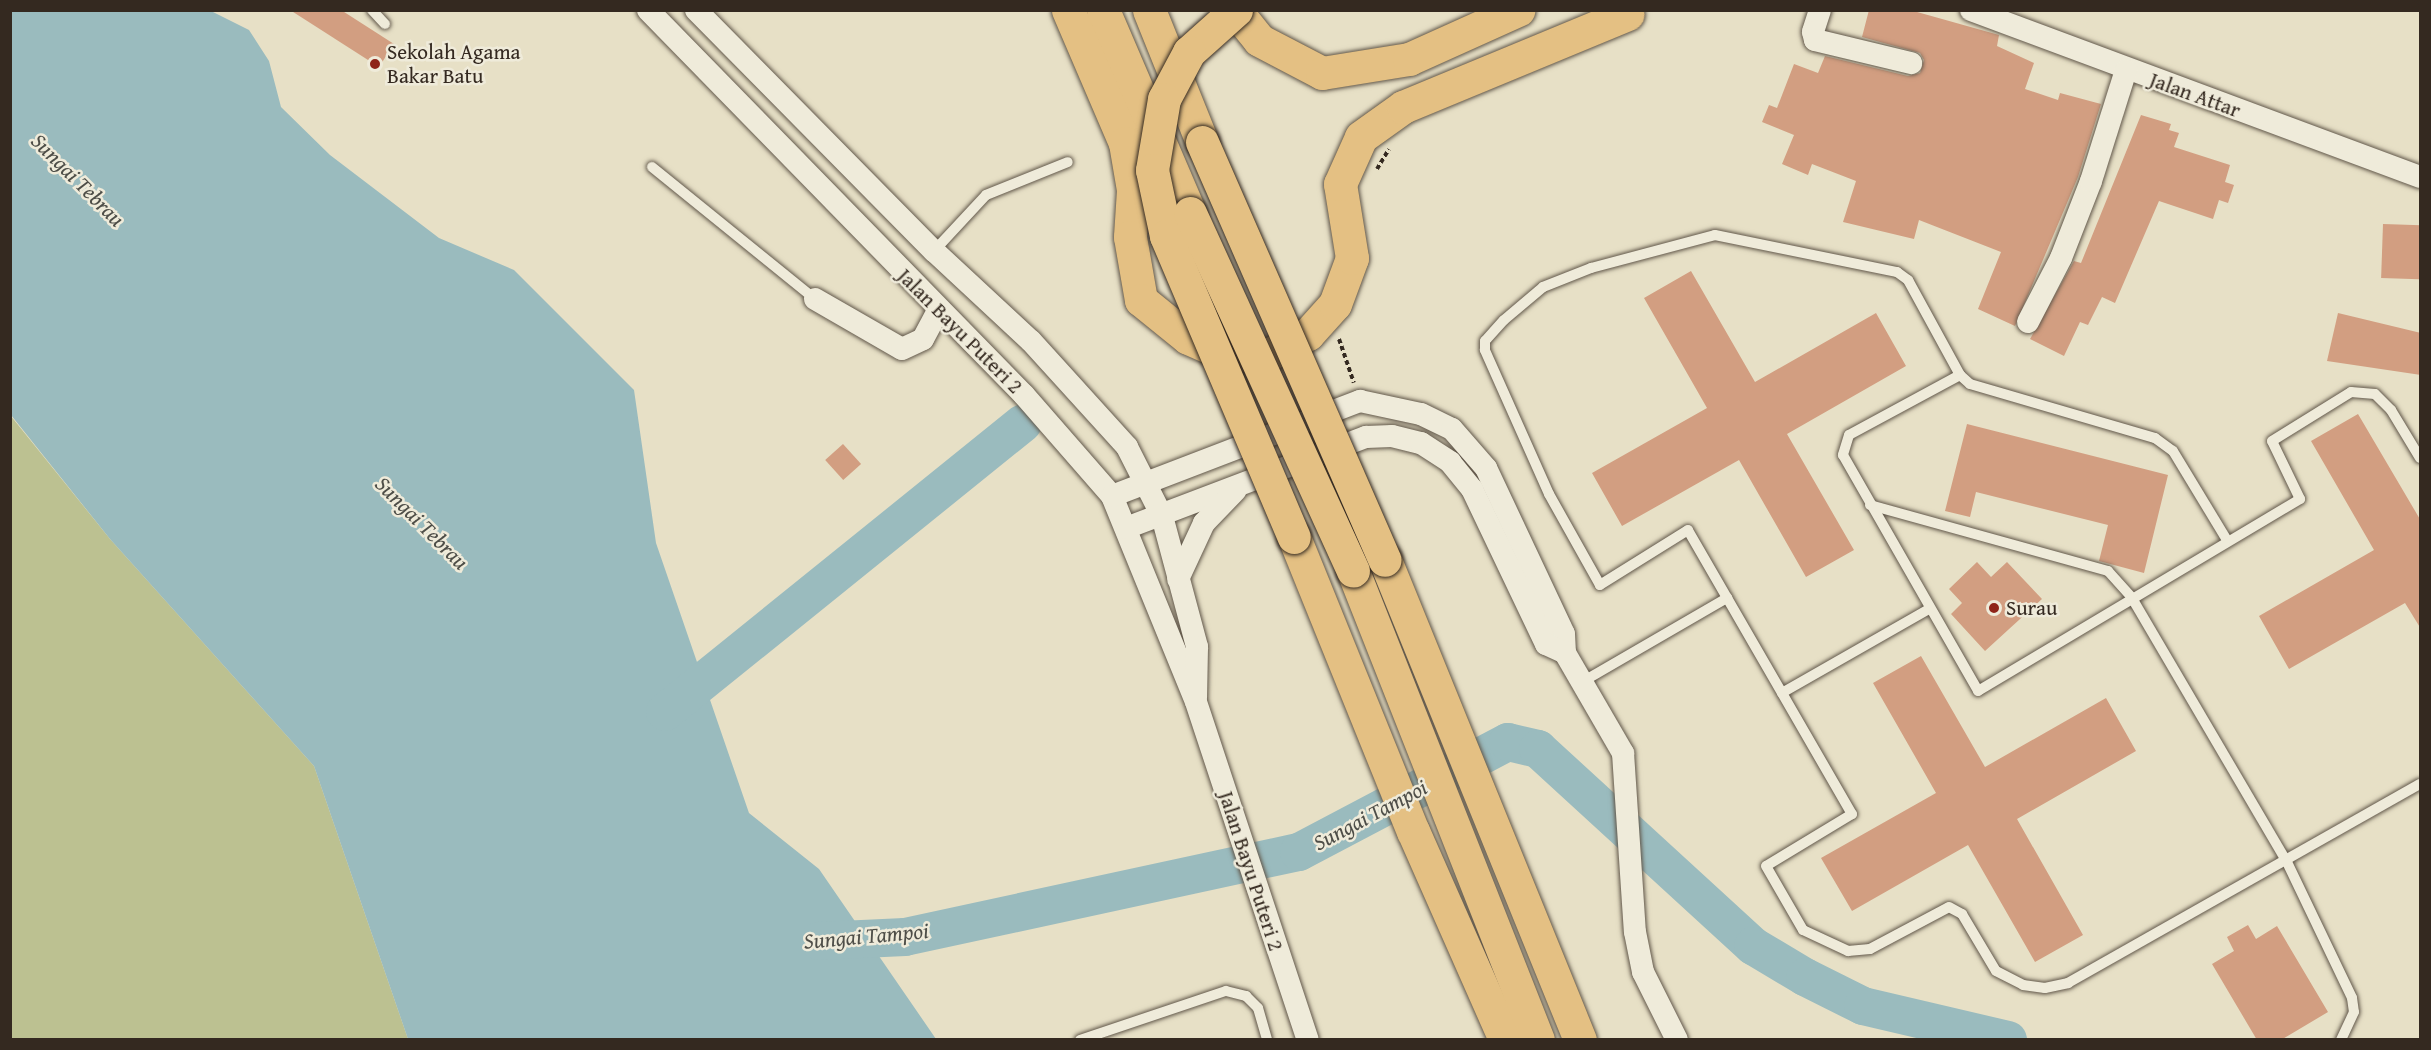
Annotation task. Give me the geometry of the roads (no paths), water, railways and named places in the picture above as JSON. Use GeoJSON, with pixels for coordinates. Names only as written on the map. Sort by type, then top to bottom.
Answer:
{"type":"FeatureCollection","features":[{"type":"Feature","properties":{"kind":"highway"},"geometry":{"type":"LineString","coordinates":[[1068,10],[1125,143],[1133,190],[1130,237],[1141,300],[1188,338],[1227,355],[1270,354],[1308,334],[1335,304],[1352,258],[1340,184],[1361,137],[1403,107],[1627,14]]}},
{"type":"Feature","properties":{"kind":"highway"},"geometry":{"type":"LineString","coordinates":[[1103,10],[1190,213],[1353,571],[1539,1040]]}},
{"type":"Feature","properties":{"kind":"highway"},"geometry":{"type":"LineString","coordinates":[[1149,10],[1203,142],[1385,560],[1580,1040]]}},
{"type":"Feature","properties":{"kind":"highway"},"geometry":{"type":"LineString","coordinates":[[1505,1040],[1166,236],[1152,170],[1164,99],[1189,52],[1235,10],[1259,40],[1322,73],[1409,59],[1518,10]]}},
{"type":"Feature","properties":{"kind":"street","name":"Jalan Bayu Puteri 2"},"geometry":{"type":"LineString","coordinates":[[648,10],[938,311],[1024,395],[1112,496],[1174,656],[1196,702],[1236,819],[1263,912],[1308,1040]]}},
{"type":"Feature","properties":{"kind":"street","name":"Jalan Bayu Puteri 2"},"geometry":{"type":"LineString","coordinates":[[696,10],[934,251],[1031,341],[1127,447],[1147,480],[1162,516],[1197,647],[1196,702]]}},
{"type":"Feature","properties":{"kind":"street"},"geometry":{"type":"LineString","coordinates":[[1820,10],[1813,32],[1815,40],[1911,63]]}},
{"type":"Feature","properties":{"kind":"street","name":"Jalan Attar"},"geometry":{"type":"LineString","coordinates":[[1971,10],[2126,70],[2421,177]]}},
{"type":"Feature","properties":{"kind":"street"},"geometry":{"type":"LineString","coordinates":[[2028,322],[2061,258],[2091,181],[2126,70]]}},
{"type":"Feature","properties":{"kind":"street"},"geometry":{"type":"LineString","coordinates":[[815,299],[902,349],[923,339],[938,311]]}},
{"type":"Feature","properties":{"kind":"street"},"geometry":{"type":"LineString","coordinates":[[1112,496],[1147,480],[1360,401],[1421,414],[1452,429],[1486,468],[1564,634],[1565,653],[1623,753],[1627,770],[1632,890],[1643,972],[1677,1040]]}},
{"type":"Feature","properties":{"kind":"street"},"geometry":{"type":"LineString","coordinates":[[1126,528],[1162,516],[1250,479],[1366,437],[1392,436],[1420,443],[1450,462],[1472,489],[1546,644],[1565,653]]}},
{"type":"Feature","properties":{"kind":"street"},"geometry":{"type":"LineString","coordinates":[[1178,579],[1204,523],[1250,479]]}},
{"type":"Feature","properties":{"kind":"lane"},"geometry":{"type":"LineString","coordinates":[[372,10],[385,24]]}},
{"type":"Feature","properties":{"kind":"lane"},"geometry":{"type":"LineString","coordinates":[[934,251],[986,195],[1068,162]]}},
{"type":"Feature","properties":{"kind":"lane"},"geometry":{"type":"LineString","coordinates":[[652,167],[815,299]]}},
{"type":"Feature","properties":{"kind":"lane"},"geometry":{"type":"LineString","coordinates":[[2227,540],[2173,451],[2155,438],[1970,384],[1960,375],[1908,280],[1897,272],[1715,234],[1591,268],[1543,287],[1504,320],[1485,341],[1488,360],[1549,494],[1600,585],[1688,530],[1852,814],[1766,866],[1803,930],[1848,951],[1870,949],[1949,907],[1962,914],[1996,971],[2023,984],[2045,988],[2068,983],[2421,784]]}},
{"type":"Feature","properties":{"kind":"lane"},"geometry":{"type":"LineString","coordinates":[[1960,375],[1844,442],[1843,455],[1929,609],[1978,691],[2227,540],[2300,499],[2272,441],[2351,392],[2375,394],[2391,410],[2421,458]]}},
{"type":"Feature","properties":{"kind":"lane"},"geometry":{"type":"LineString","coordinates":[[1870,505],[2108,571],[2132,598],[2286,860],[2352,999],[2354,1012],[2341,1040]]}},
{"type":"Feature","properties":{"kind":"lane"},"geometry":{"type":"LineString","coordinates":[[1582,682],[1727,598]]}},
{"type":"Feature","properties":{"kind":"lane"},"geometry":{"type":"LineString","coordinates":[[1782,693],[1929,609]]}},
{"type":"Feature","properties":{"kind":"lane"},"geometry":{"type":"LineString","coordinates":[[1080,1040],[1226,991],[1246,996],[1258,1008],[1267,1040]]}},
{"type":"Feature","properties":{"kind":"water","name":"Sungai Tebrau"},"geometry":{"type":"Polygon","coordinates":[[[10,11],[211,11],[249,30],[269,61],[281,107],[330,155],[439,238],[514,270],[634,390],[656,543],[749,813],[819,869],[936,1039],[408,1039],[314,766],[110,539],[11,415],[10,11]]]}},
{"type":"Feature","properties":{"kind":"waterway"},"geometry":{"type":"LineString","coordinates":[[665,712],[1023,423]]}},
{"type":"Feature","properties":{"kind":"waterway","name":"Sungai Tampoi"},"geometry":{"type":"LineString","coordinates":[[819,941],[905,937],[1299,852],[1508,742],[1538,749],[1753,946],[1805,977],[1863,1006],[2008,1040]]}},
{"type":"Feature","properties":{"kind":"place","name":"Sekolah Agama Bakar Batu"},"geometry":{"type":"Point","coordinates":[375,64]}},
{"type":"Feature","properties":{"kind":"place","name":"Surau"},"geometry":{"type":"Point","coordinates":[1994,608]}}]}
